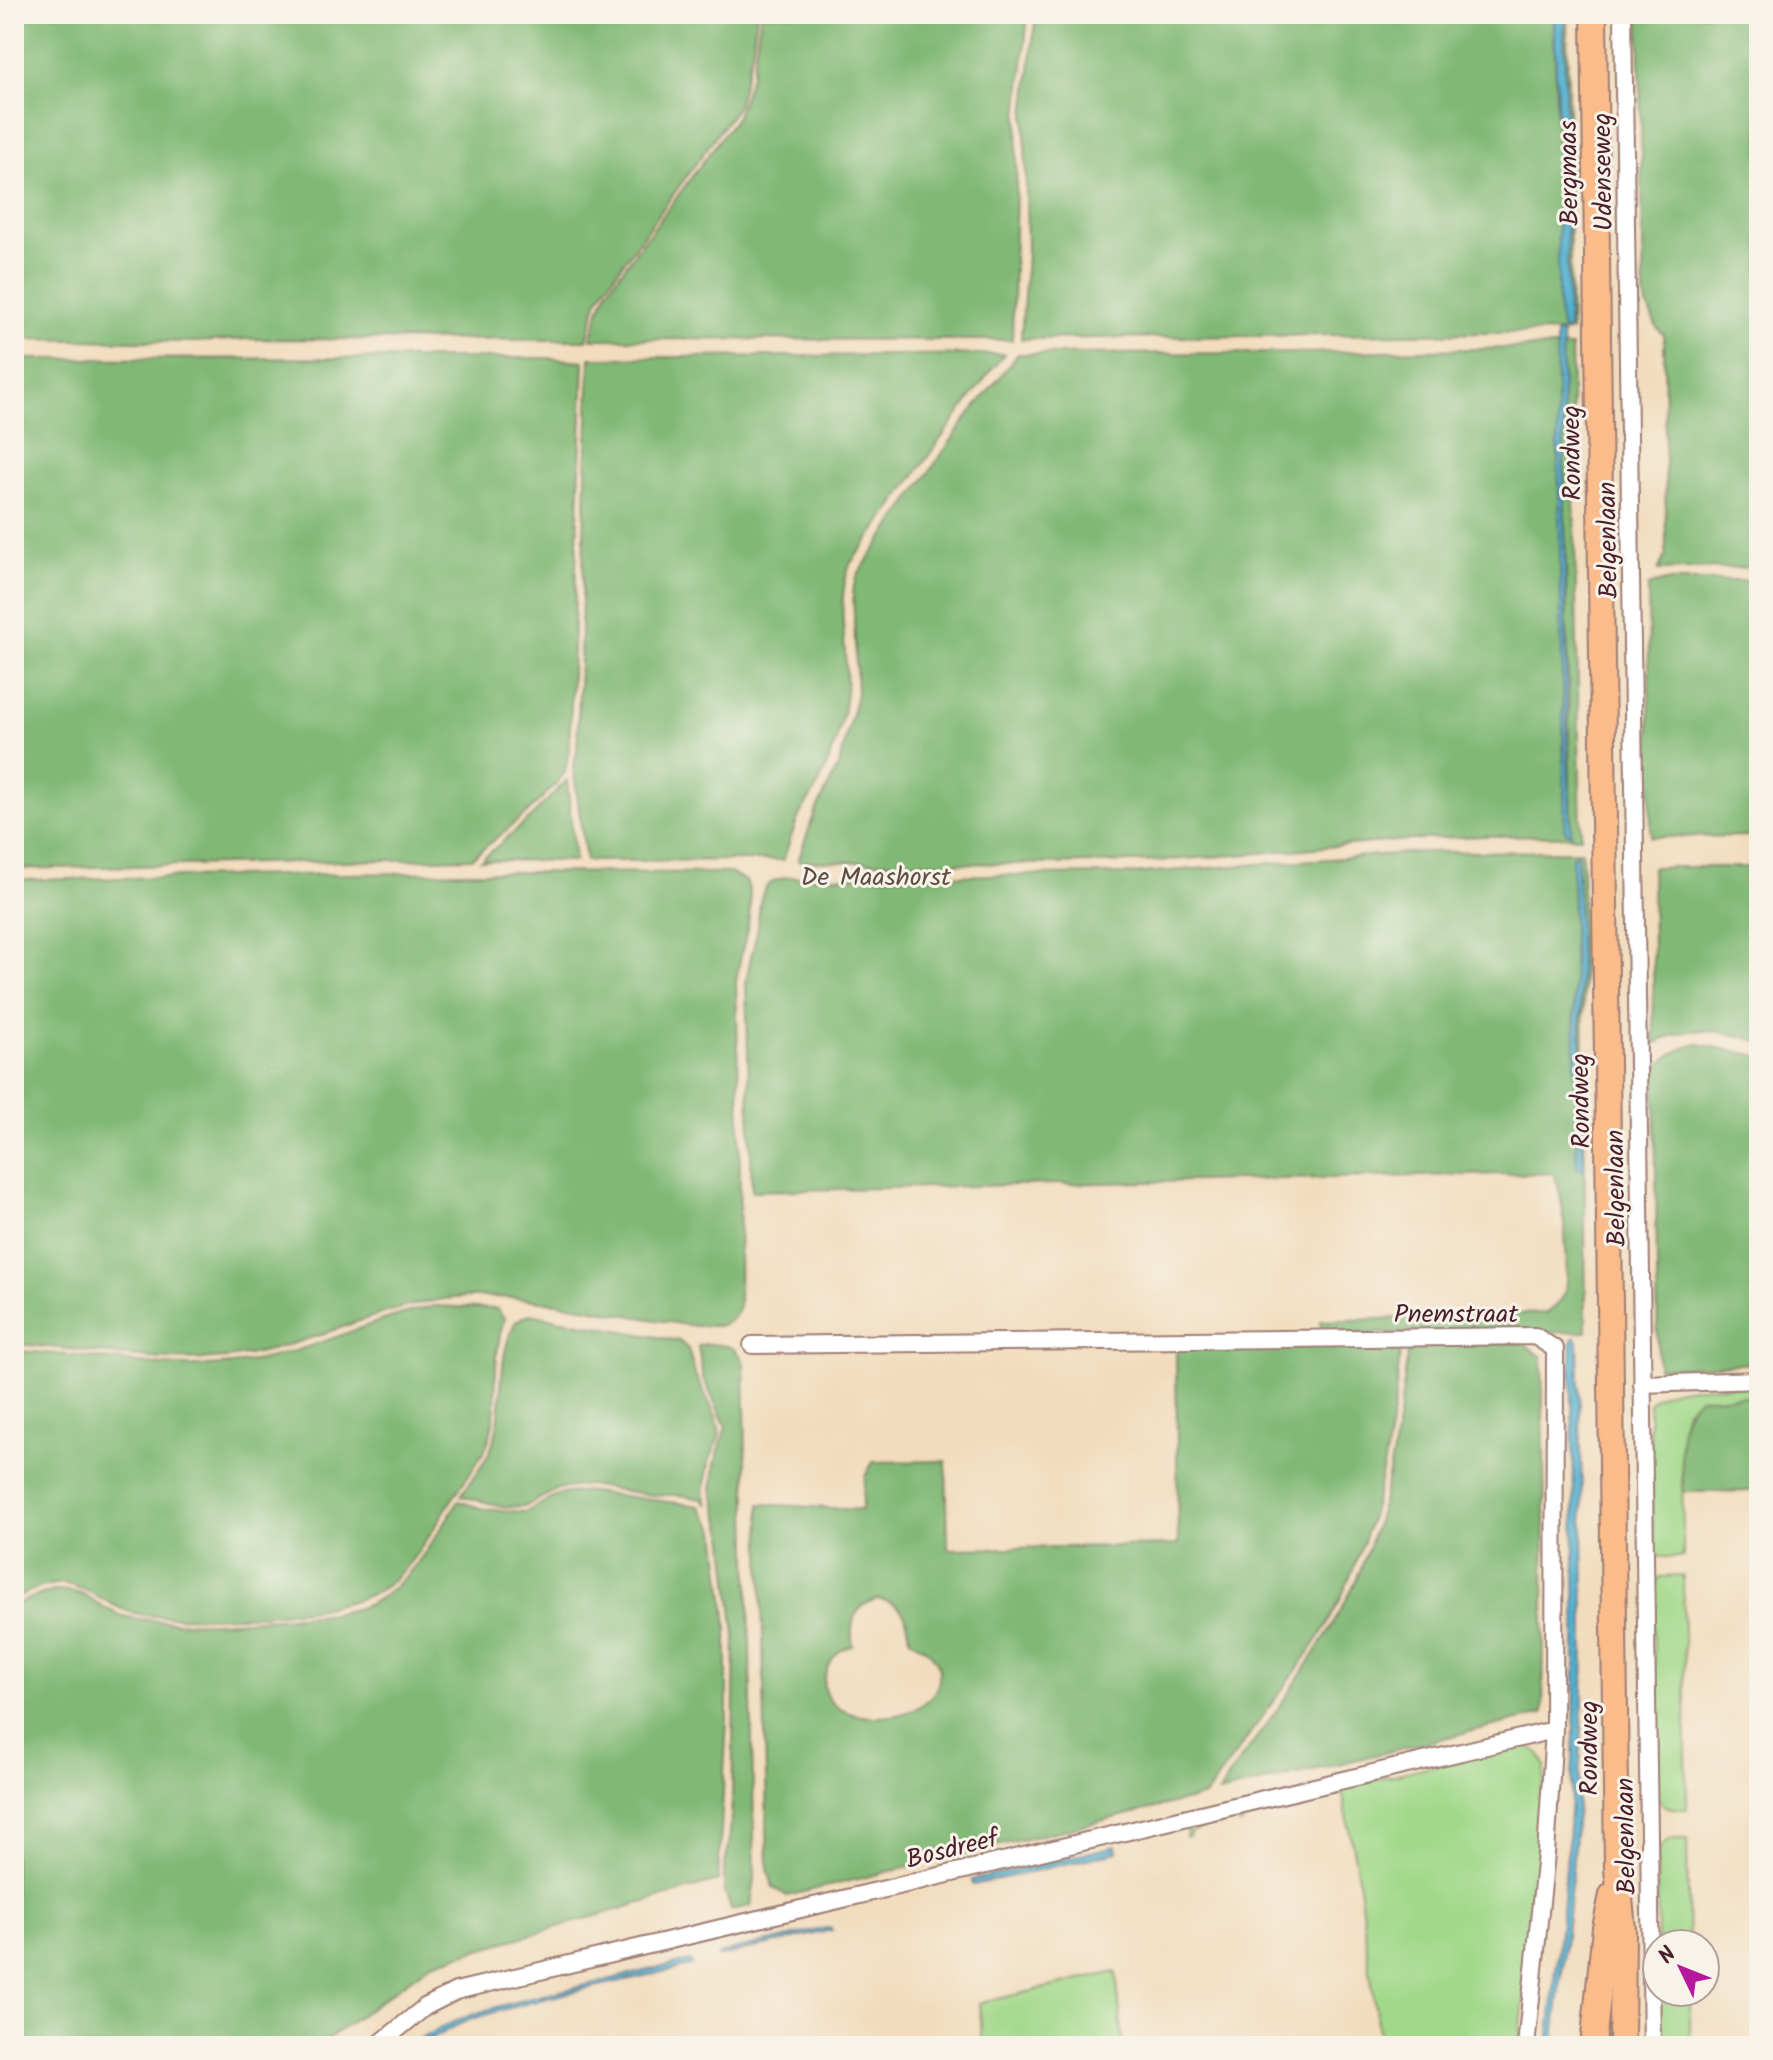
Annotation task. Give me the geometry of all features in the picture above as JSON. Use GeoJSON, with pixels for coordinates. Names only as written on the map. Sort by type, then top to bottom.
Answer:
{"type":"FeatureCollection","features":[{"type":"Feature","properties":{"kind":"main road","name":"Bergmaas"},"geometry":{"type":"LineString","coordinates":[[1594,14],[1598,331]]}},
{"type":"Feature","properties":{"kind":"main road","name":"Rondweg"},"geometry":{"type":"LineString","coordinates":[[1598,331],[1617,1869],[1623,1929],[1622,2046]]}},
{"type":"Feature","properties":{"kind":"main road","name":"Rondweg"},"geometry":{"type":"LineString","coordinates":[[1593,2046],[1605,1928],[1617,1869]]}},
{"type":"Feature","properties":{"kind":"street","name":"Udenseweg"},"geometry":{"type":"LineString","coordinates":[[1623,14],[1628,329]]}},
{"type":"Feature","properties":{"kind":"street","name":"Belgenlaan"},"geometry":{"type":"LineString","coordinates":[[1628,329],[1652,2046]]}},
{"type":"Feature","properties":{"kind":"street","name":"Pnemstraat"},"geometry":{"type":"LineString","coordinates":[[752,1345],[1535,1336],[1555,1349],[1554,1730],[1546,1854],[1526,2046]]}},
{"type":"Feature","properties":{"kind":"street"},"geometry":{"type":"LineString","coordinates":[[1642,1384],[1759,1380]]}},
{"type":"Feature","properties":{"kind":"street","name":"Bosdreef"},"geometry":{"type":"LineString","coordinates":[[377,2046],[425,2007],[456,1991],[1554,1730]]}},
{"type":"Feature","properties":{"kind":"green space"},"geometry":{"type":"Polygon","coordinates":[[[14,14],[757,14],[752,52],[737,107],[607,285],[597,302],[587,340],[249,339],[195,342],[14,339],[14,14]]]}},
{"type":"Feature","properties":{"kind":"green space"},"geometry":{"type":"Polygon","coordinates":[[[761,14],[1028,14],[1018,116],[1012,340],[591,339],[609,288],[737,116],[752,72],[761,14]]]}},
{"type":"Feature","properties":{"kind":"green space"},"geometry":{"type":"Polygon","coordinates":[[[1036,14],[1554,14],[1561,328],[1568,327],[1564,14],[1567,14],[1571,332],[1021,339],[1027,253],[1025,117],[1036,14]]]}},
{"type":"Feature","properties":{"kind":"green space"},"geometry":{"type":"Polygon","coordinates":[[[1639,14],[1759,14],[1759,567],[1658,570],[1666,554],[1664,335],[1657,328],[1644,298],[1639,14]]]}},
{"type":"Feature","properties":{"kind":"green space"},"geometry":{"type":"Polygon","coordinates":[[[1557,347],[1565,831],[1571,834],[1562,347],[1571,347],[1581,837],[1413,840],[1132,862],[798,861],[814,815],[839,765],[857,694],[853,589],[858,574],[969,415],[1018,354],[1295,353],[1557,347]]]}},
{"type":"Feature","properties":{"kind":"green space"},"geometry":{"type":"Polygon","coordinates":[[[1004,354],[850,564],[843,596],[846,693],[842,717],[827,765],[800,814],[783,860],[586,861],[573,766],[577,752],[590,358],[1004,354]]]}},
{"type":"Feature","properties":{"kind":"green space"},"geometry":{"type":"Polygon","coordinates":[[[545,358],[584,361],[569,752],[565,772],[527,813],[472,858],[14,869],[14,359],[545,358]]]}},
{"type":"Feature","properties":{"kind":"green space"},"geometry":{"type":"Polygon","coordinates":[[[1666,581],[1759,581],[1759,836],[1651,837],[1648,586],[1666,581]]]}},
{"type":"Feature","properties":{"kind":"green space"},"geometry":{"type":"Polygon","coordinates":[[[567,780],[575,861],[481,860],[530,818],[567,780]]]}},
{"type":"Feature","properties":{"kind":"green space"},"geometry":{"type":"Polygon","coordinates":[[[1582,851],[1586,1332],[1321,1334],[1321,1321],[1547,1313],[1563,1297],[1566,1284],[1563,1214],[1553,1173],[752,1191],[746,983],[761,899],[767,886],[775,881],[787,877],[1129,874],[1421,852],[1582,851]],[[1577,853],[1572,857],[1577,1165],[1584,1170],[1577,853]]]}},
{"type":"Feature","properties":{"kind":"green space"},"geometry":{"type":"Polygon","coordinates":[[[1652,867],[1759,867],[1759,1041],[1706,1030],[1681,1033],[1654,1044],[1652,867]]]}},
{"type":"Feature","properties":{"kind":"green space"},"geometry":{"type":"Polygon","coordinates":[[[463,872],[730,873],[746,881],[749,917],[736,984],[740,1122],[739,1307],[732,1319],[722,1325],[696,1326],[554,1302],[467,1297],[414,1305],[288,1345],[232,1357],[170,1359],[14,1344],[14,880],[463,872]]]}},
{"type":"Feature","properties":{"kind":"green space"},"geometry":{"type":"Polygon","coordinates":[[[1698,1044],[1759,1056],[1759,1363],[1658,1368],[1655,1073],[1673,1054],[1698,1044]]]}},
{"type":"Feature","properties":{"kind":"green space"},"geometry":{"type":"Polygon","coordinates":[[[435,1306],[497,1309],[504,1318],[497,1350],[492,1429],[481,1456],[421,1547],[404,1569],[384,1587],[365,1597],[337,1605],[228,1617],[139,1614],[85,1590],[60,1583],[14,1598],[14,1351],[156,1365],[213,1366],[290,1352],[386,1319],[435,1306]]]}},
{"type":"Feature","properties":{"kind":"green space"},"geometry":{"type":"Polygon","coordinates":[[[529,1314],[679,1341],[688,1349],[696,1377],[717,1418],[720,1434],[709,1462],[704,1492],[708,1505],[702,1499],[679,1495],[652,1495],[587,1485],[558,1489],[526,1506],[506,1507],[461,1496],[493,1443],[509,1336],[516,1321],[529,1314]]]}},
{"type":"Feature","properties":{"kind":"green space"},"geometry":{"type":"Polygon","coordinates":[[[1401,1343],[1381,1476],[1352,1573],[1319,1638],[1205,1796],[787,1896],[773,1887],[768,1869],[760,1504],[862,1510],[865,1476],[873,1462],[946,1461],[948,1549],[1178,1545],[1176,1346],[1401,1343]],[[879,1599],[864,1605],[855,1616],[853,1646],[844,1649],[831,1661],[824,1690],[834,1705],[853,1714],[876,1717],[900,1714],[921,1705],[935,1690],[939,1669],[932,1655],[910,1639],[903,1612],[894,1604],[879,1599]]]}},
{"type":"Feature","properties":{"kind":"green space"},"geometry":{"type":"Polygon","coordinates":[[[1523,1343],[1542,1357],[1545,1513],[1543,1714],[1219,1793],[1323,1641],[1363,1564],[1389,1471],[1409,1344],[1523,1343]]]}},
{"type":"Feature","properties":{"kind":"green space"},"geometry":{"type":"Polygon","coordinates":[[[698,1346],[733,1348],[744,1363],[755,1880],[751,1906],[731,1910],[724,1888],[724,1867],[732,1802],[735,1636],[724,1533],[712,1490],[715,1464],[726,1426],[703,1378],[698,1346]]]}},
{"type":"Feature","properties":{"kind":"green space"},"geometry":{"type":"Polygon","coordinates":[[[1759,1386],[1759,1396],[1700,1398],[1686,1409],[1682,1426],[1683,1557],[1660,1557],[1653,1548],[1649,1403],[1670,1391],[1685,1388],[1759,1386]]]}},
{"type":"Feature","properties":{"kind":"green space"},"geometry":{"type":"Polygon","coordinates":[[[1759,1396],[1759,1491],[1683,1492],[1682,1428],[1691,1406],[1700,1398],[1759,1396]]]}},
{"type":"Feature","properties":{"kind":"green space"},"geometry":{"type":"Polygon","coordinates":[[[584,1491],[700,1506],[716,1530],[727,1626],[727,1721],[718,1881],[432,1963],[318,2046],[14,2046],[14,1605],[48,1592],[66,1591],[83,1595],[127,1617],[167,1622],[229,1621],[343,1612],[373,1602],[400,1582],[422,1557],[458,1501],[484,1509],[526,1512],[560,1494],[584,1491]]]}},
{"type":"Feature","properties":{"kind":"green space"},"geometry":{"type":"Polygon","coordinates":[[[1683,1576],[1687,1809],[1665,1806],[1656,1795],[1653,1586],[1660,1577],[1683,1576]]]}},
{"type":"Feature","properties":{"kind":"green space"},"geometry":{"type":"Polygon","coordinates":[[[1524,1744],[1539,1753],[1545,1766],[1541,1837],[1519,2046],[1380,2046],[1357,1870],[1343,1795],[1337,1795],[1338,1788],[1524,1744]]]}},
{"type":"Feature","properties":{"kind":"green space"},"geometry":{"type":"Polygon","coordinates":[[[1328,1791],[1329,1797],[1262,1813],[1268,1803],[1328,1791]]]}},
{"type":"Feature","properties":{"kind":"green space"},"geometry":{"type":"Polygon","coordinates":[[[1231,1813],[1242,1823],[1238,1824],[1236,1820],[1190,1832],[1190,1836],[1186,1837],[1188,1823],[1231,1813]]]}},
{"type":"Feature","properties":{"kind":"green space"},"geometry":{"type":"Polygon","coordinates":[[[1668,1839],[1687,1839],[1689,1928],[1658,1928],[1657,1852],[1668,1839]]]}},
{"type":"Feature","properties":{"kind":"green space"},"geometry":{"type":"Polygon","coordinates":[[[1116,1972],[1123,2046],[983,2046],[979,2003],[1116,1972]]]}},
{"type":"Feature","properties":{"kind":"green space"},"geometry":{"type":"Polygon","coordinates":[[[1659,2008],[1690,2008],[1690,2046],[1660,2046],[1659,2008]]]}},
{"type":"Feature","properties":{"kind":"water"},"geometry":{"type":"Polygon","coordinates":[[[1554,14],[1564,14],[1566,331],[1561,328],[1558,302],[1554,14]]]}},
{"type":"Feature","properties":{"kind":"water"},"geometry":{"type":"Polygon","coordinates":[[[1556,333],[1562,334],[1571,834],[1565,831],[1556,333]]]}},
{"type":"Feature","properties":{"kind":"water"},"geometry":{"type":"Polygon","coordinates":[[[1577,853],[1584,1171],[1577,1166],[1572,857],[1577,853]]]}},
{"type":"Feature","properties":{"kind":"water"},"geometry":{"type":"Polygon","coordinates":[[[1575,1337],[1578,1341],[1583,1533],[1582,1725],[1567,1926],[1553,2046],[1548,2046],[1567,1849],[1574,1731],[1571,1360],[1572,1340],[1575,1337]]]}},
{"type":"Feature","properties":{"kind":"water"},"geometry":{"type":"Polygon","coordinates":[[[1116,1846],[1117,1852],[973,1885],[972,1880],[1116,1846]]]}},
{"type":"Feature","properties":{"kind":"water"},"geometry":{"type":"Polygon","coordinates":[[[826,1928],[832,1930],[717,1957],[722,1953],[826,1928]]]}},
{"type":"Feature","properties":{"kind":"water"},"geometry":{"type":"Polygon","coordinates":[[[690,1961],[690,1966],[472,2019],[410,2046],[448,2024],[489,2009],[690,1961]]]}},
{"type":"Feature","properties":{"kind":"park label","name":"De Maashorst"},"geometry":{"type":"Point","coordinates":[876,876]}}]}
